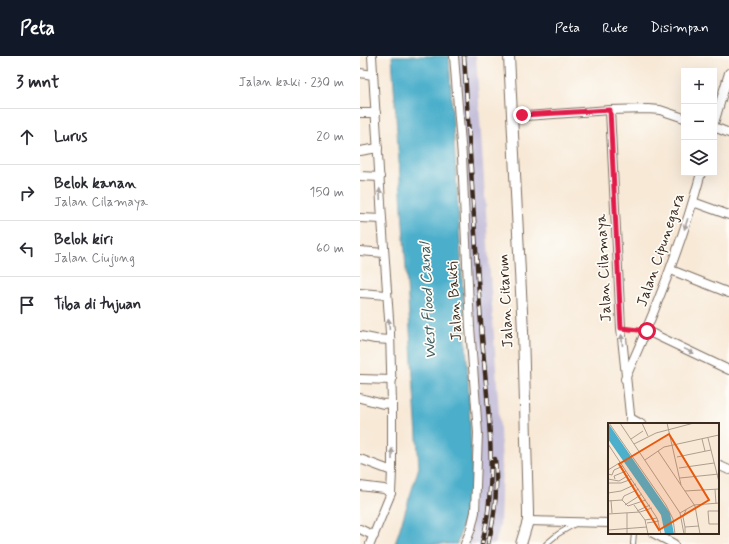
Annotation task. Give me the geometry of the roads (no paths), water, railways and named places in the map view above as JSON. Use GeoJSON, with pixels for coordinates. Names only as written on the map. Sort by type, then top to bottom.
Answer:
{"type":"FeatureCollection","features":[{"type":"Feature","properties":{"kind":"street"},"geometry":{"type":"LineString","coordinates":[[360,529],[372,540],[391,493],[392,471],[392,380],[372,56]]}},
{"type":"Feature","properties":{"kind":"street","name":"Jalan Bakti"},"geometry":{"type":"LineString","coordinates":[[454,56],[462,157],[470,327],[478,433],[475,512],[471,529],[465,544]]}},
{"type":"Feature","properties":{"kind":"street","name":"Jalan Citarum"},"geometry":{"type":"LineString","coordinates":[[509,56],[523,331],[528,521],[521,544]]}},
{"type":"Feature","properties":{"kind":"street"},"geometry":{"type":"LineString","coordinates":[[360,73],[373,75]]}},
{"type":"Feature","properties":{"kind":"street"},"geometry":{"type":"LineString","coordinates":[[717,112],[729,73]]}},
{"type":"Feature","properties":{"kind":"street"},"geometry":{"type":"LineString","coordinates":[[512,117],[610,110],[660,110],[681,117]]}},
{"type":"Feature","properties":{"kind":"street","name":"Jalan Cilamaya"},"geometry":{"type":"LineString","coordinates":[[610,110],[621,328],[630,421]]}},
{"type":"Feature","properties":{"kind":"street"},"geometry":{"type":"LineString","coordinates":[[360,113],[376,113]]}},
{"type":"Feature","properties":{"kind":"street"},"geometry":{"type":"LineString","coordinates":[[717,129],[729,133]]}},
{"type":"Feature","properties":{"kind":"street"},"geometry":{"type":"LineString","coordinates":[[360,151],[378,148]]}},
{"type":"Feature","properties":{"kind":"street"},"geometry":{"type":"LineString","coordinates":[[360,176],[380,177]]}},
{"type":"Feature","properties":{"kind":"street","name":"Jalan Cipunegara"},"geometry":{"type":"LineString","coordinates":[[625,379],[647,331],[671,270],[693,202],[699,176]]}},
{"type":"Feature","properties":{"kind":"street"},"geometry":{"type":"LineString","coordinates":[[693,202],[729,215]]}},
{"type":"Feature","properties":{"kind":"street"},"geometry":{"type":"LineString","coordinates":[[360,218],[382,219]]}},
{"type":"Feature","properties":{"kind":"street"},"geometry":{"type":"LineString","coordinates":[[360,251],[384,253]]}},
{"type":"Feature","properties":{"kind":"street"},"geometry":{"type":"LineString","coordinates":[[671,270],[729,293]]}},
{"type":"Feature","properties":{"kind":"street"},"geometry":{"type":"LineString","coordinates":[[360,293],[387,295]]}},
{"type":"Feature","properties":{"kind":"street"},"geometry":{"type":"LineString","coordinates":[[647,331],[729,370]]}},
{"type":"Feature","properties":{"kind":"street"},"geometry":{"type":"LineString","coordinates":[[360,336],[390,340]]}},
{"type":"Feature","properties":{"kind":"street"},"geometry":{"type":"LineString","coordinates":[[360,379],[392,380]]}},
{"type":"Feature","properties":{"kind":"street"},"geometry":{"type":"LineString","coordinates":[[360,398],[383,404],[392,403]]}},
{"type":"Feature","properties":{"kind":"street"},"geometry":{"type":"LineString","coordinates":[[360,460],[392,471]]}},
{"type":"Feature","properties":{"kind":"street"},"geometry":{"type":"LineString","coordinates":[[719,467],[729,470]]}},
{"type":"Feature","properties":{"kind":"street"},"geometry":{"type":"LineString","coordinates":[[360,486],[384,489],[391,493]]}},
{"type":"Feature","properties":{"kind":"street"},"geometry":{"type":"LineString","coordinates":[[528,521],[608,523]]}},
{"type":"Feature","properties":{"kind":"street"},"geometry":{"type":"LineString","coordinates":[[655,534],[674,544]]}},
{"type":"Feature","properties":{"kind":"lane"},"geometry":{"type":"LineString","coordinates":[[546,544],[568,527],[581,522]]}},
{"type":"Feature","properties":{"kind":"lane"},"geometry":{"type":"LineString","coordinates":[[633,544],[634,534]]}},
{"type":"Feature","properties":{"kind":"water","name":"West Flood Canal"},"geometry":{"type":"Polygon","coordinates":[[[392,56],[449,56],[468,377],[473,489],[457,544],[395,544],[419,467],[392,56]]]}},
{"type":"Feature","properties":{"kind":"railway"},"geometry":{"type":"LineString","coordinates":[[464,56],[479,302],[489,414],[491,467],[490,493],[482,544]]}},
{"type":"Feature","properties":{"kind":"railway"},"geometry":{"type":"LineString","coordinates":[[488,544],[495,502],[495,459]]}}]}
